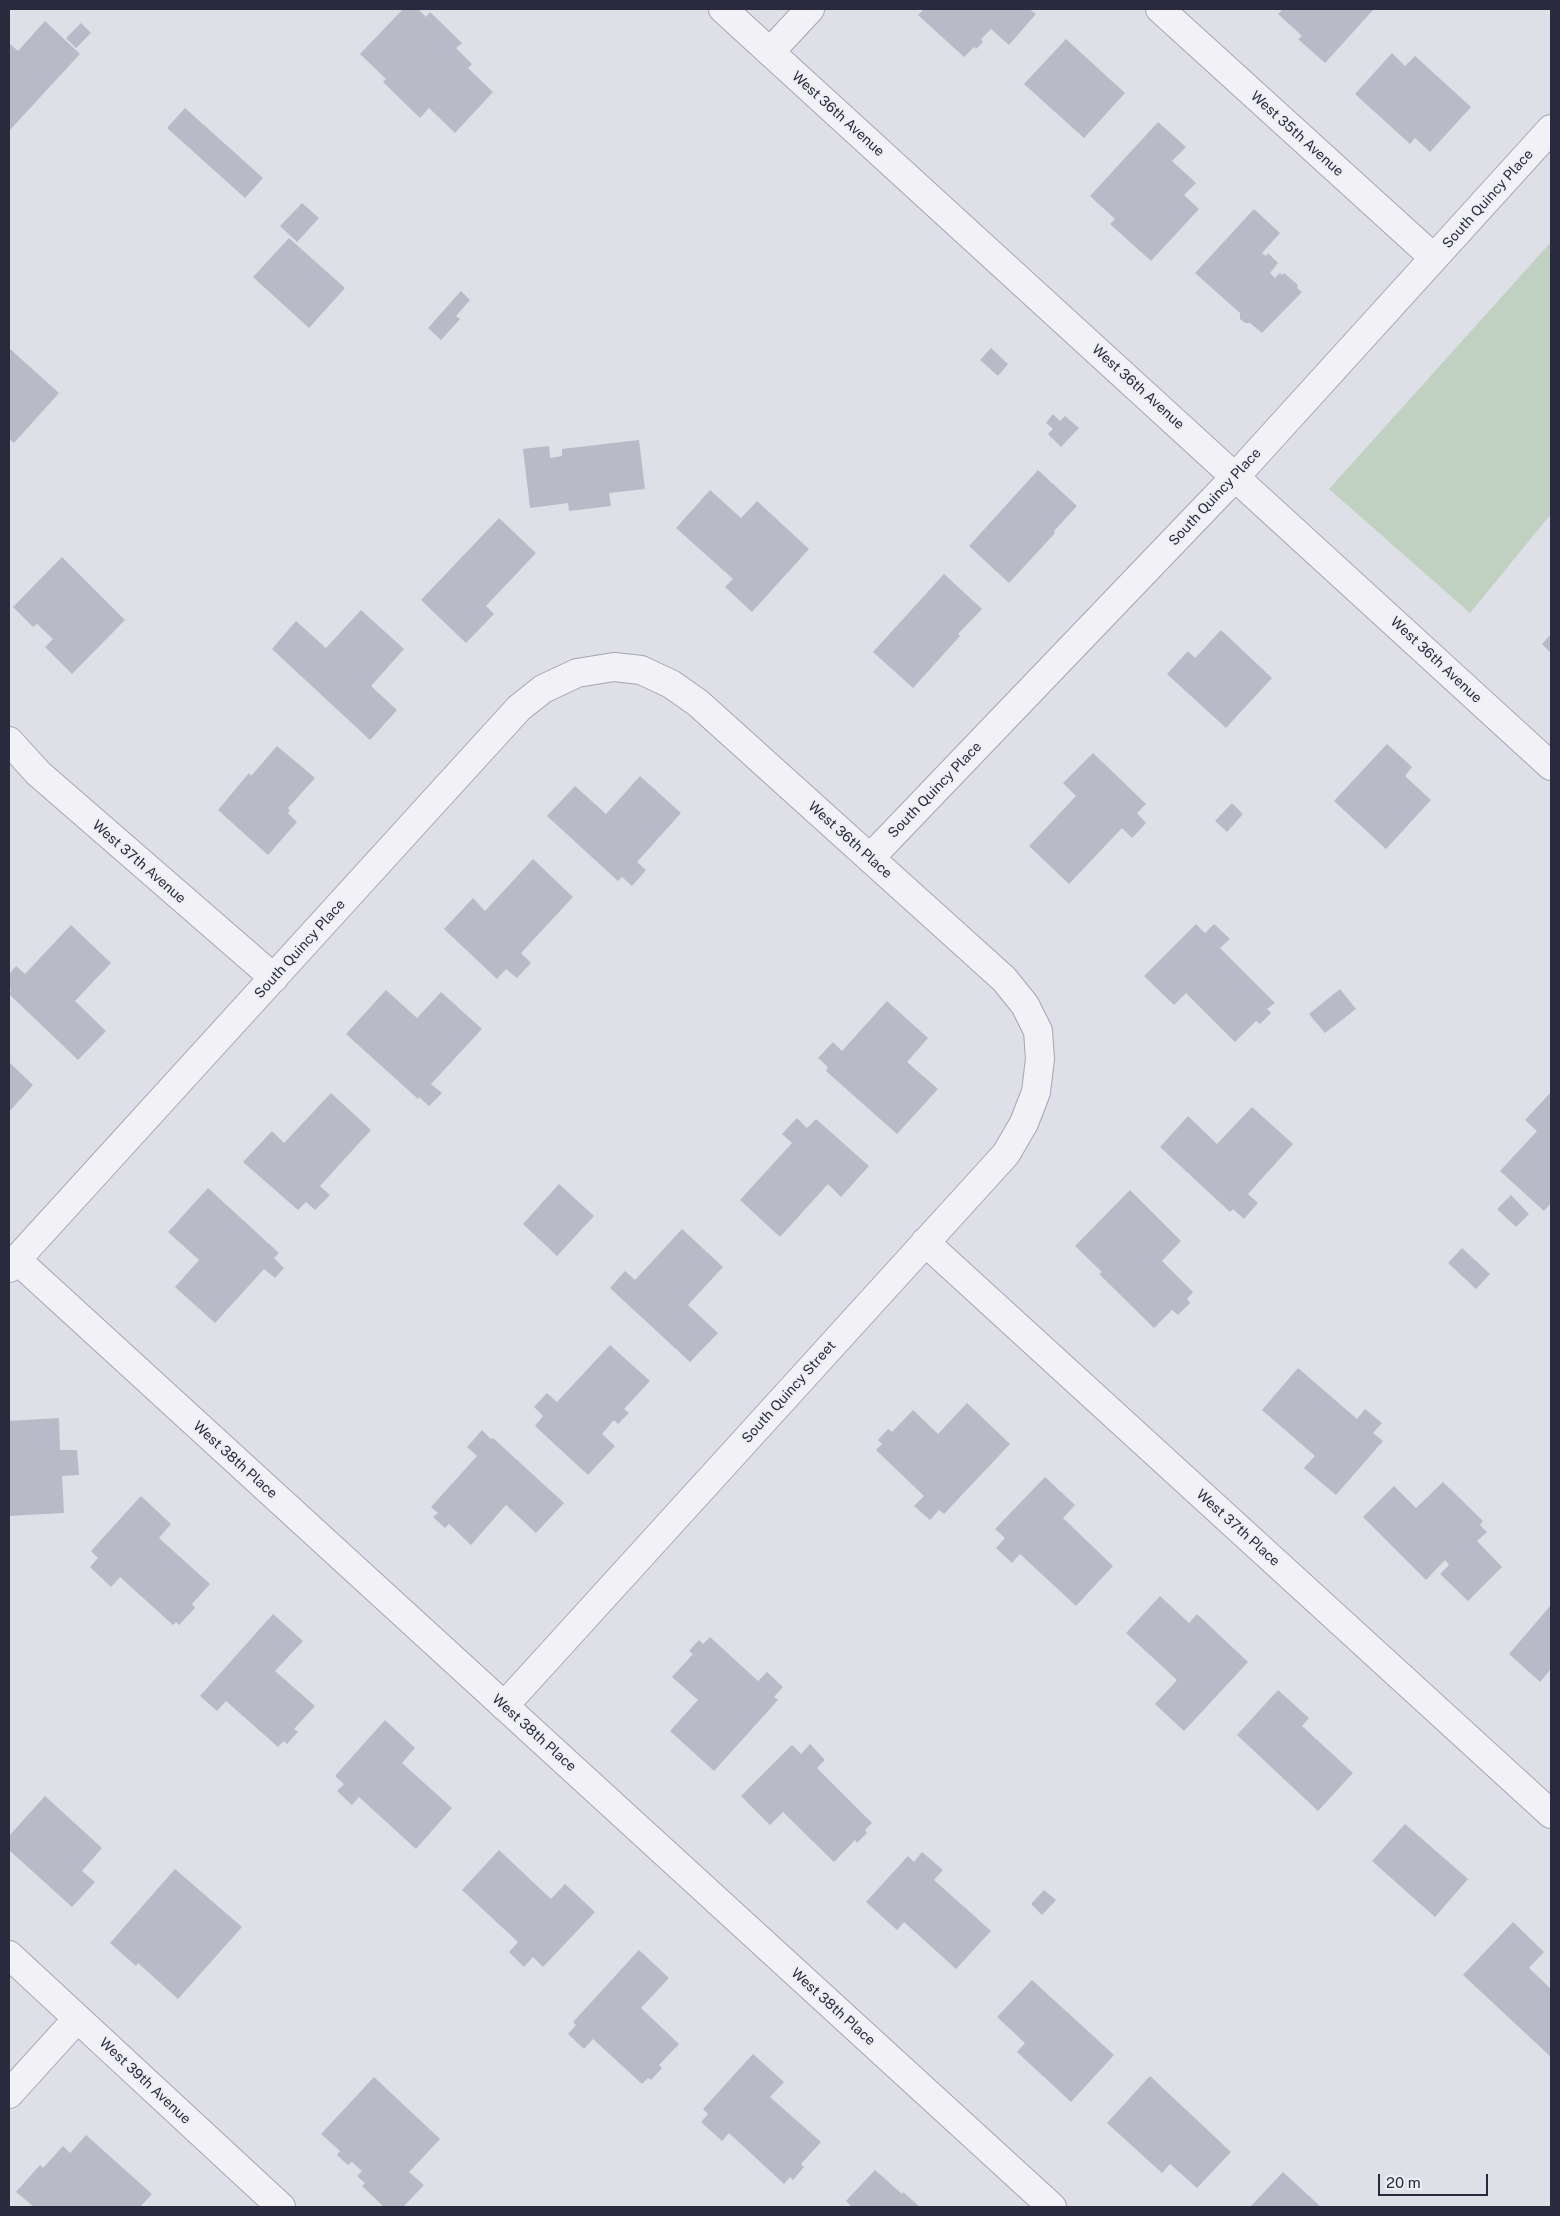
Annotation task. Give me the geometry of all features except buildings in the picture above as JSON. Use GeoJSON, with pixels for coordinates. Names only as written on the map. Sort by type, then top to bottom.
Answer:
{"type":"FeatureCollection","features":[{"type":"Feature","properties":{"kind":"street","name":"West 36th Avenue"},"geometry":{"type":"LineString","coordinates":[[723,9],[1551,766]]}},
{"type":"Feature","properties":{"kind":"street"},"geometry":{"type":"LineString","coordinates":[[770,52],[810,9]]}},
{"type":"Feature","properties":{"kind":"street","name":"West 35th Avenue"},"geometry":{"type":"LineString","coordinates":[[1160,9],[1434,258]]}},
{"type":"Feature","properties":{"kind":"street","name":"South Quincy Place"},"geometry":{"type":"LineString","coordinates":[[870,858],[1236,476],[1551,129]]}},
{"type":"Feature","properties":{"kind":"street","name":"South Quincy Place"},"geometry":{"type":"LineString","coordinates":[[13,1264],[519,708],[543,689],[577,673],[614,667]]}},
{"type":"Feature","properties":{"kind":"street","name":"West 36th Place"},"geometry":{"type":"LineString","coordinates":[[614,667],[641,670],[671,684],[698,703],[1004,979],[1025,1005],[1038,1031],[1040,1059]]}},
{"type":"Feature","properties":{"kind":"street","name":"West 37th Avenue"},"geometry":{"type":"LineString","coordinates":[[9,742],[38,773],[274,978]]}},
{"type":"Feature","properties":{"kind":"street","name":"South Quincy Street"},"geometry":{"type":"LineString","coordinates":[[504,1706],[1006,1154],[1024,1123],[1036,1092],[1040,1059]]}},
{"type":"Feature","properties":{"kind":"street","name":"West 37th Place"},"geometry":{"type":"LineString","coordinates":[[925,1242],[1551,1814]]}},
{"type":"Feature","properties":{"kind":"street","name":"West 38th Place"},"geometry":{"type":"LineString","coordinates":[[13,1264],[504,1706],[1052,2207]]}},
{"type":"Feature","properties":{"kind":"street","name":"West 39th Avenue"},"geometry":{"type":"LineString","coordinates":[[9,1955],[281,2207]]}},
{"type":"Feature","properties":{"kind":"street"},"geometry":{"type":"LineString","coordinates":[[9,2094],[77,2019]]}},
{"type":"Feature","properties":{"kind":"green space"},"geometry":{"type":"Polygon","coordinates":[[[1551,242],[1551,514],[1470,613],[1329,489],[1551,242]]]}}]}
